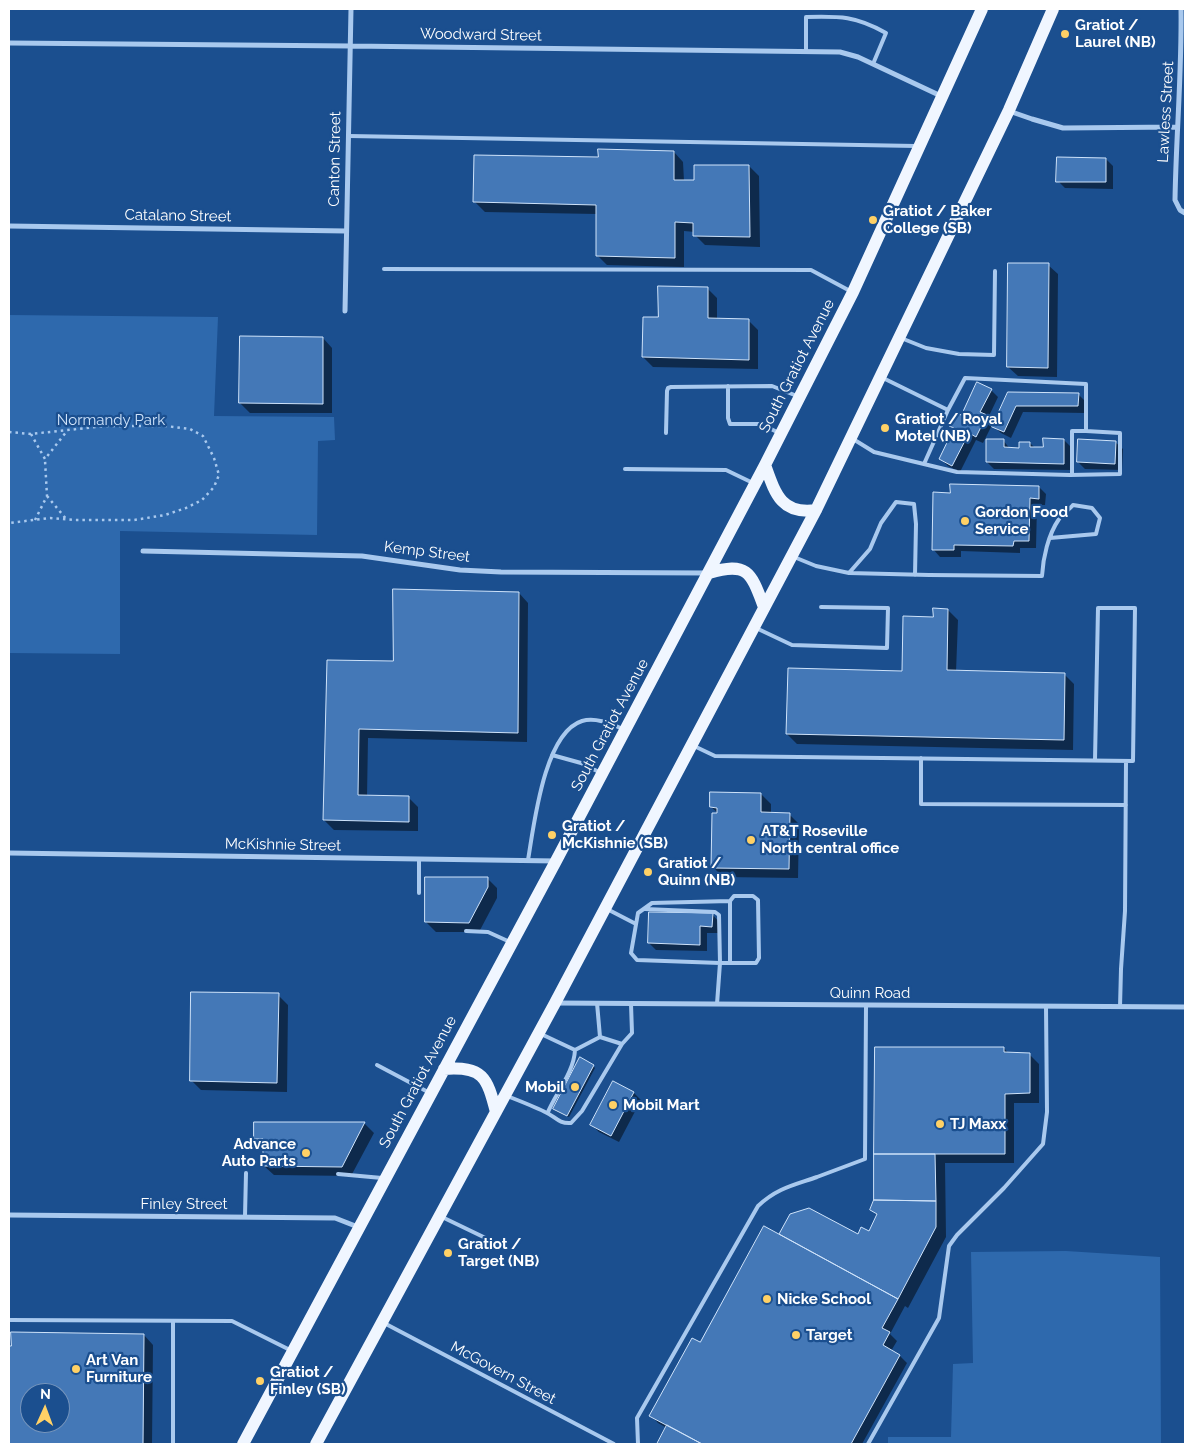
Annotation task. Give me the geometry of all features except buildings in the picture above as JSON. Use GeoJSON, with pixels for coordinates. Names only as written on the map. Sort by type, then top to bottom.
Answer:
{"type":"FeatureCollection","features":[{"type":"Feature","properties":{"kind":"main road","name":"South Gratiot Avenue"},"geometry":{"type":"LineString","coordinates":[[243,1444],[709,574],[853,292],[982,9]]}},
{"type":"Feature","properties":{"kind":"main road"},"geometry":{"type":"LineString","coordinates":[[316,1444],[539,1033],[816,510],[1009,110],[1053,9]]}},
{"type":"Feature","properties":{"kind":"main road"},"geometry":{"type":"LineString","coordinates":[[765,465],[772,486],[787,506],[803,512],[816,510]]}},
{"type":"Feature","properties":{"kind":"main road"},"geometry":{"type":"LineString","coordinates":[[709,574],[726,568],[737,568],[748,573],[755,582],[764,607]]}},
{"type":"Feature","properties":{"kind":"main road"},"geometry":{"type":"LineString","coordinates":[[444,1069],[460,1068],[473,1070],[483,1078],[490,1087],[496,1112]]}},
{"type":"Feature","properties":{"kind":"street","name":"Canton Street"},"geometry":{"type":"LineString","coordinates":[[345,311],[351,9]]}},
{"type":"Feature","properties":{"kind":"street","name":"Lawless Street"},"geometry":{"type":"LineString","coordinates":[[1181,9],[1183,58],[1177,128],[1175,200],[1180,210],[1185,213]]}},
{"type":"Feature","properties":{"kind":"street","name":"Woodward Street"},"geometry":{"type":"LineString","coordinates":[[9,43],[840,52],[873,64],[943,97]]}},
{"type":"Feature","properties":{"kind":"street"},"geometry":{"type":"LineString","coordinates":[[1009,110],[1063,128],[1177,128]]}},
{"type":"Feature","properties":{"kind":"street","name":"Catalano Street"},"geometry":{"type":"LineString","coordinates":[[9,226],[346,231]]}},
{"type":"Feature","properties":{"kind":"street","name":"Kemp Street"},"geometry":{"type":"LineString","coordinates":[[143,551],[362,556],[460,570],[501,572],[709,574]]}},
{"type":"Feature","properties":{"kind":"street","name":"McKishnie Street"},"geometry":{"type":"LineString","coordinates":[[9,853],[556,861]]}},
{"type":"Feature","properties":{"kind":"street","name":"Quinn Road"},"geometry":{"type":"LineString","coordinates":[[555,1003],[1185,1007]]}},
{"type":"Feature","properties":{"kind":"street","name":"Finley Street"},"geometry":{"type":"LineString","coordinates":[[9,1216],[335,1218],[358,1227]]}},
{"type":"Feature","properties":{"kind":"lane"},"geometry":{"type":"LineString","coordinates":[[806,52],[806,16],[851,18],[874,26],[886,33],[873,64]]}},
{"type":"Feature","properties":{"kind":"lane"},"geometry":{"type":"LineString","coordinates":[[348,136],[920,146]]}},
{"type":"Feature","properties":{"kind":"lane"},"geometry":{"type":"LineString","coordinates":[[384,269],[811,270],[853,292]]}},
{"type":"Feature","properties":{"kind":"lane"},"geometry":{"type":"LineString","coordinates":[[899,337],[934,350],[959,354],[994,355],[995,271]]}},
{"type":"Feature","properties":{"kind":"lane"},"geometry":{"type":"LineString","coordinates":[[880,377],[948,410]]}},
{"type":"Feature","properties":{"kind":"lane"},"geometry":{"type":"LineString","coordinates":[[924,464],[964,378],[1086,384],[1086,431]]}},
{"type":"Feature","properties":{"kind":"lane"},"geometry":{"type":"LineString","coordinates":[[728,386],[728,418],[730,424],[761,424],[781,434]]}},
{"type":"Feature","properties":{"kind":"lane"},"geometry":{"type":"LineString","coordinates":[[666,433],[668,388],[772,386],[799,397]]}},
{"type":"Feature","properties":{"kind":"lane"},"geometry":{"type":"LineString","coordinates":[[851,438],[874,452],[957,472],[1072,475],[1120,474],[1120,433],[1072,431],[1072,475]]}},
{"type":"Feature","properties":{"kind":"lane"},"geometry":{"type":"LineString","coordinates":[[625,469],[726,470],[755,484]]}},
{"type":"Feature","properties":{"kind":"lane"},"geometry":{"type":"LineString","coordinates":[[849,573],[870,549],[880,523],[896,502],[914,504],[916,524],[915,575]]}},
{"type":"Feature","properties":{"kind":"lane"},"geometry":{"type":"LineString","coordinates":[[792,556],[816,566],[849,573],[1042,576],[1044,557],[1050,538],[1059,519],[1073,505],[1092,508],[1100,518],[1096,534],[1050,538]]}},
{"type":"Feature","properties":{"kind":"lane"},"geometry":{"type":"LineString","coordinates":[[754,627],[792,645],[887,648],[888,608],[821,607]]}},
{"type":"Feature","properties":{"kind":"lane"},"geometry":{"type":"LineString","coordinates":[[692,745],[715,756],[1133,761],[1135,608],[1098,608],[1096,760]]}},
{"type":"Feature","properties":{"kind":"lane"},"geometry":{"type":"LineString","coordinates":[[528,860],[543,782],[552,755],[567,730],[583,721],[604,721],[626,730]]}},
{"type":"Feature","properties":{"kind":"lane"},"geometry":{"type":"LineString","coordinates":[[552,755],[581,763],[602,774]]}},
{"type":"Feature","properties":{"kind":"lane"},"geometry":{"type":"LineString","coordinates":[[921,758],[921,804],[1126,805]]}},
{"type":"Feature","properties":{"kind":"lane"},"geometry":{"type":"LineString","coordinates":[[1120,1007],[1120,969],[1125,911],[1126,761]]}},
{"type":"Feature","properties":{"kind":"lane"},"geometry":{"type":"LineString","coordinates":[[419,859],[419,893]]}},
{"type":"Feature","properties":{"kind":"lane"},"geometry":{"type":"LineString","coordinates":[[734,896],[753,896],[758,900],[758,958],[756,963],[637,960],[631,953],[638,913],[652,903],[730,900],[734,896]]}},
{"type":"Feature","properties":{"kind":"lane"},"geometry":{"type":"LineString","coordinates":[[730,900],[730,963]]}},
{"type":"Feature","properties":{"kind":"lane"},"geometry":{"type":"LineString","coordinates":[[605,908],[636,924]]}},
{"type":"Feature","properties":{"kind":"lane"},"geometry":{"type":"LineString","coordinates":[[645,908],[714,912],[718,915],[720,963],[716,1004]]}},
{"type":"Feature","properties":{"kind":"lane"},"geometry":{"type":"LineString","coordinates":[[466,931],[488,932],[512,943]]}},
{"type":"Feature","properties":{"kind":"lane"},"geometry":{"type":"LineString","coordinates":[[598,1003],[600,1037]]}},
{"type":"Feature","properties":{"kind":"lane"},"geometry":{"type":"LineString","coordinates":[[505,1095],[548,1112],[556,1120],[564,1124],[571,1123],[576,1119],[622,1044],[632,1033],[631,1004]]}},
{"type":"Feature","properties":{"kind":"lane"},"geometry":{"type":"LineString","coordinates":[[638,1444],[637,1418],[758,1206],[768,1196],[784,1188],[865,1159],[866,1006]]}},
{"type":"Feature","properties":{"kind":"lane"},"geometry":{"type":"LineString","coordinates":[[868,1444],[939,1318],[949,1246],[957,1235],[1004,1188],[1043,1144],[1047,1112],[1046,1006]]}},
{"type":"Feature","properties":{"kind":"lane"},"geometry":{"type":"LineString","coordinates":[[539,1033],[575,1050]]}},
{"type":"Feature","properties":{"kind":"lane"},"geometry":{"type":"LineString","coordinates":[[575,1050],[600,1037],[622,1044]]}},
{"type":"Feature","properties":{"kind":"lane"},"geometry":{"type":"LineString","coordinates":[[548,1112],[575,1056],[575,1050]]}},
{"type":"Feature","properties":{"kind":"lane"},"geometry":{"type":"LineString","coordinates":[[377,1065],[430,1094]]}},
{"type":"Feature","properties":{"kind":"lane"},"geometry":{"type":"LineString","coordinates":[[245,1216],[246,1173]]}},
{"type":"Feature","properties":{"kind":"lane"},"geometry":{"type":"LineString","coordinates":[[338,1174],[385,1178]]}},
{"type":"Feature","properties":{"kind":"lane"},"geometry":{"type":"LineString","coordinates":[[440,1216],[498,1244]]}},
{"type":"Feature","properties":{"kind":"lane"},"geometry":{"type":"LineString","coordinates":[[9,1320],[232,1321],[292,1352]]}},
{"type":"Feature","properties":{"kind":"lane"},"geometry":{"type":"LineString","coordinates":[[172,1444],[173,1321]]}},
{"type":"Feature","properties":{"kind":"lane","name":"McGovern Street"},"geometry":{"type":"LineString","coordinates":[[382,1322],[614,1444]]}},
{"type":"Feature","properties":{"kind":"path"},"geometry":{"type":"LineString","coordinates":[[9,432],[31,434],[105,426],[190,428],[203,436],[214,458],[219,475],[214,487],[202,500],[166,515],[134,520],[67,520],[50,518],[9,523]]}},
{"type":"Feature","properties":{"kind":"path"},"geometry":{"type":"LineString","coordinates":[[45,460],[67,431]]}},
{"type":"Feature","properties":{"kind":"path"},"geometry":{"type":"LineString","coordinates":[[31,434],[45,460],[48,496],[35,520]]}},
{"type":"Feature","properties":{"kind":"path"},"geometry":{"type":"LineString","coordinates":[[48,496],[67,520]]}},
{"type":"Feature","properties":{"kind":"green space","name":"Normandy Park"},"geometry":{"type":"Polygon","coordinates":[[[9,315],[218,317],[214,416],[334,417],[335,440],[318,441],[317,535],[120,531],[120,654],[9,653],[9,315]]]}},
{"type":"Feature","properties":{"kind":"green space"},"geometry":{"type":"Polygon","coordinates":[[[1066,1251],[1160,1257],[1161,1444],[888,1444],[888,1437],[951,1437],[953,1364],[973,1363],[971,1252],[1066,1251]]]}},
{"type":"Feature","properties":{"kind":"place","name":"Gratiot / Laurel (NB)"},"geometry":{"type":"Point","coordinates":[1065,34]}},
{"type":"Feature","properties":{"kind":"place","name":"Gratiot / Baker College (SB)"},"geometry":{"type":"Point","coordinates":[873,220]}},
{"type":"Feature","properties":{"kind":"place","name":"Gratiot / Royal Motel (NB)"},"geometry":{"type":"Point","coordinates":[885,428]}},
{"type":"Feature","properties":{"kind":"place","name":"Gordon Food Service"},"geometry":{"type":"Point","coordinates":[965,521]}},
{"type":"Feature","properties":{"kind":"place","name":"Gratiot / McKishnie (SB)"},"geometry":{"type":"Point","coordinates":[552,835]}},
{"type":"Feature","properties":{"kind":"place","name":"AT&T Roseville North central office"},"geometry":{"type":"Point","coordinates":[751,840]}},
{"type":"Feature","properties":{"kind":"place","name":"Gratiot / Quinn (NB)"},"geometry":{"type":"Point","coordinates":[648,872]}},
{"type":"Feature","properties":{"kind":"place","name":"Mobil"},"geometry":{"type":"Point","coordinates":[575,1087]}},
{"type":"Feature","properties":{"kind":"place","name":"Mobil Mart"},"geometry":{"type":"Point","coordinates":[613,1105]}},
{"type":"Feature","properties":{"kind":"place","name":"TJ Maxx"},"geometry":{"type":"Point","coordinates":[940,1124]}},
{"type":"Feature","properties":{"kind":"place","name":"Advance Auto Parts"},"geometry":{"type":"Point","coordinates":[306,1153]}},
{"type":"Feature","properties":{"kind":"place","name":"Gratiot / Target (NB)"},"geometry":{"type":"Point","coordinates":[448,1253]}},
{"type":"Feature","properties":{"kind":"place","name":"Nicke School"},"geometry":{"type":"Point","coordinates":[767,1299]}},
{"type":"Feature","properties":{"kind":"place","name":"Target"},"geometry":{"type":"Point","coordinates":[796,1335]}},
{"type":"Feature","properties":{"kind":"place","name":"Art Van Furniture"},"geometry":{"type":"Point","coordinates":[76,1369]}},
{"type":"Feature","properties":{"kind":"place","name":"Gratiot / Finley (SB)"},"geometry":{"type":"Point","coordinates":[260,1381]}}]}
